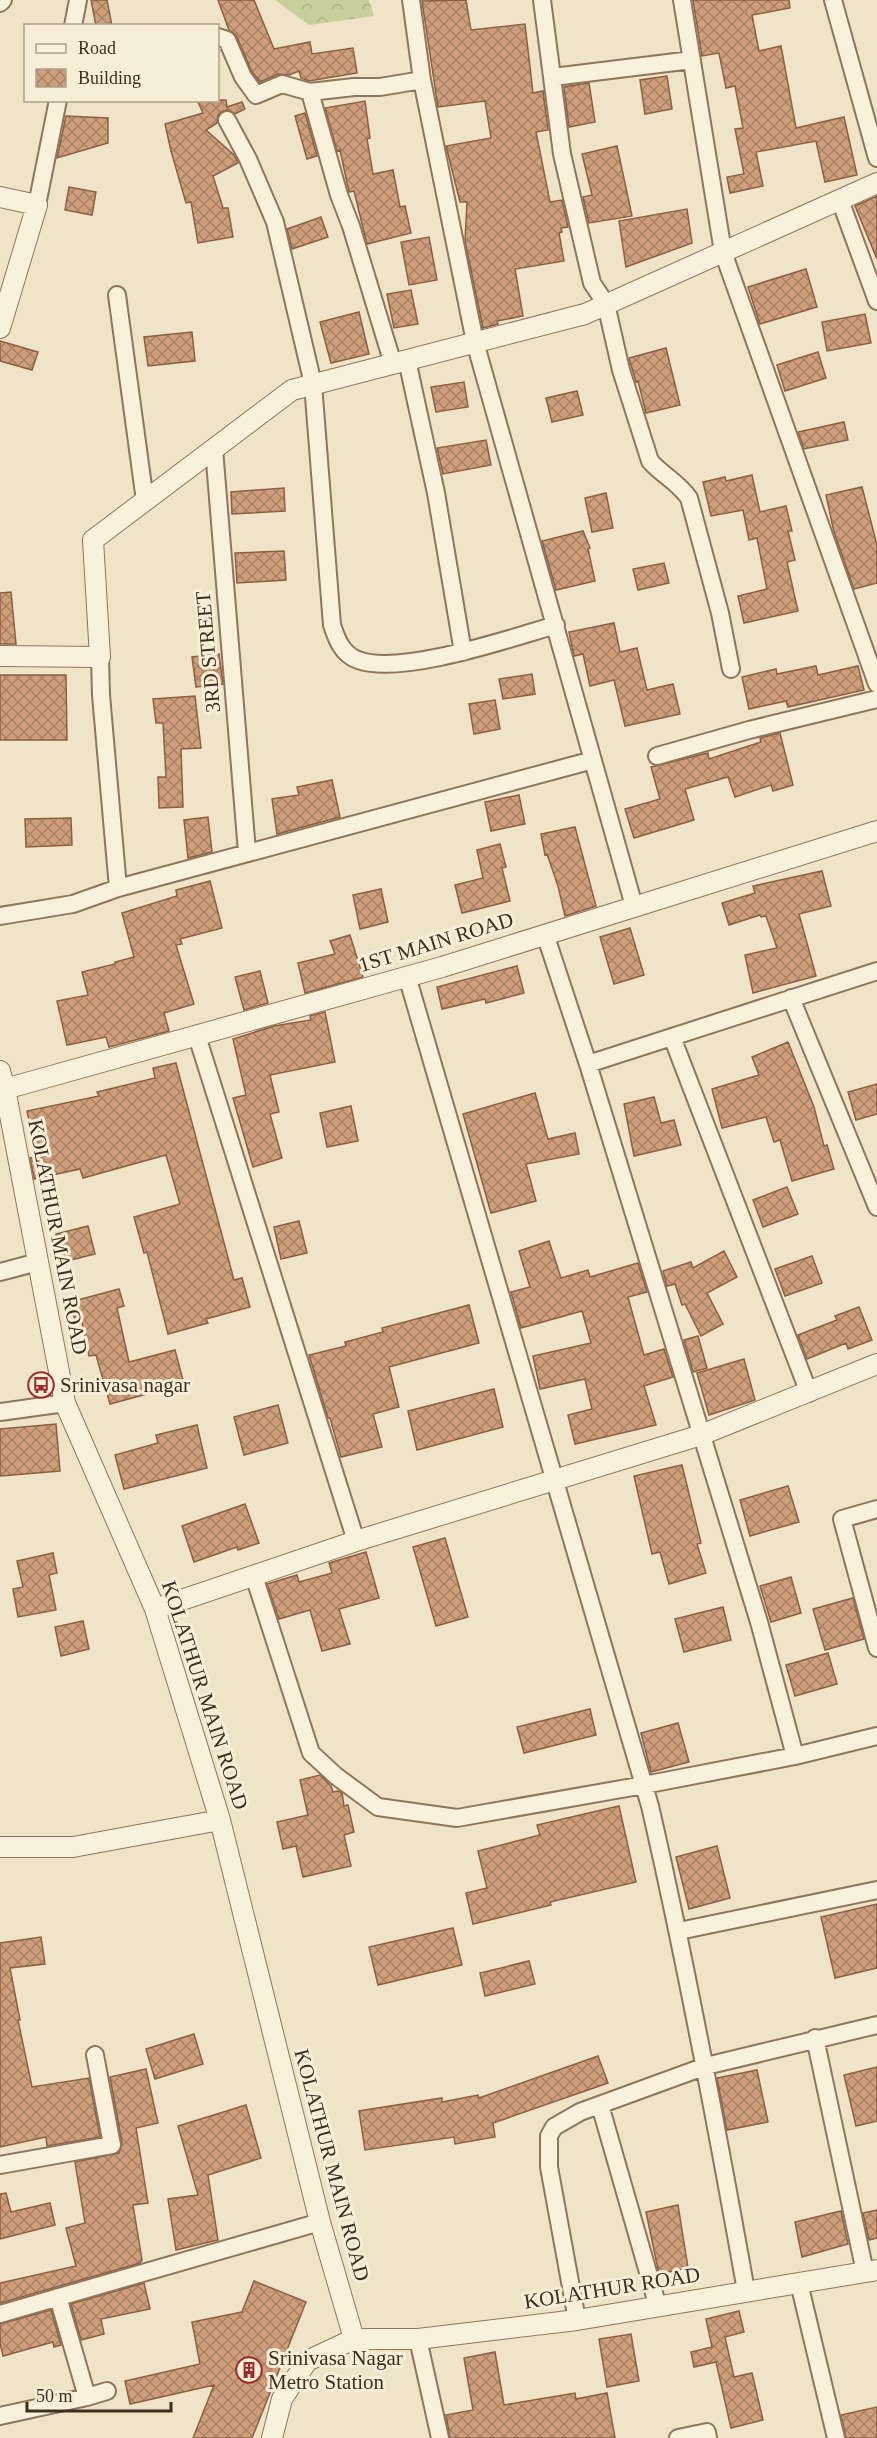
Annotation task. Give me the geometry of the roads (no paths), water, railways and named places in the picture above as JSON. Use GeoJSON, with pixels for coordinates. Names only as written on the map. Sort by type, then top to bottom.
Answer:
{"type":"FeatureCollection","features":[{"type":"Feature","properties":{"kind":"street"},"geometry":{"type":"LineString","coordinates":[[73,24],[78,0]]}},
{"type":"Feature","properties":{"kind":"street"},"geometry":{"type":"LineString","coordinates":[[411,0],[422,80],[475,342],[634,906]]}},
{"type":"Feature","properties":{"kind":"street"},"geometry":{"type":"LineString","coordinates":[[542,0],[562,154],[592,283],[606,304],[621,370],[650,460],[657,469],[682,487],[689,498],[720,613],[731,669]]}},
{"type":"Feature","properties":{"kind":"street"},"geometry":{"type":"LineString","coordinates":[[682,0],[723,252],[877,684]]}},
{"type":"Feature","properties":{"kind":"street"},"geometry":{"type":"LineString","coordinates":[[833,0],[877,158]]}},
{"type":"Feature","properties":{"kind":"street"},"geometry":{"type":"LineString","coordinates":[[219,37],[227,40],[243,78],[256,95],[282,84],[310,92],[354,87],[380,87],[422,80]]}},
{"type":"Feature","properties":{"kind":"street"},"geometry":{"type":"LineString","coordinates":[[553,77],[692,60]]}},
{"type":"Feature","properties":{"kind":"street"},"geometry":{"type":"LineString","coordinates":[[310,92],[339,195],[400,362],[436,493],[463,652]]}},
{"type":"Feature","properties":{"kind":"street"},"geometry":{"type":"LineString","coordinates":[[0,328],[37,205],[58,102]]}},
{"type":"Feature","properties":{"kind":"street"},"geometry":{"type":"LineString","coordinates":[[227,120],[248,159],[275,222],[314,384],[332,625],[338,645],[358,660],[389,665],[463,652],[556,626]]}},
{"type":"Feature","properties":{"kind":"street"},"geometry":{"type":"LineString","coordinates":[[118,888],[101,695],[93,540],[292,390],[585,314],[877,183]]}},
{"type":"Feature","properties":{"kind":"street"},"geometry":{"type":"LineString","coordinates":[[0,197],[37,205]]}},
{"type":"Feature","properties":{"kind":"street"},"geometry":{"type":"LineString","coordinates":[[840,200],[877,301]]}},
{"type":"Feature","properties":{"kind":"street"},"geometry":{"type":"LineString","coordinates":[[117,296],[145,501]]}},
{"type":"Feature","properties":{"kind":"street","name":"3RD STREET"},"geometry":{"type":"LineString","coordinates":[[214,449],[247,852]]}},
{"type":"Feature","properties":{"kind":"street"},"geometry":{"type":"LineString","coordinates":[[0,656],[100,657]]}},
{"type":"Feature","properties":{"kind":"street"},"geometry":{"type":"LineString","coordinates":[[657,756],[749,729],[877,699]]}},
{"type":"Feature","properties":{"kind":"street"},"geometry":{"type":"LineString","coordinates":[[0,916],[73,904],[118,888],[247,852],[593,760]]}},
{"type":"Feature","properties":{"kind":"street","name":"1ST MAIN ROAD"},"geometry":{"type":"LineString","coordinates":[[3,1080],[197,1036],[407,976],[876,833]]}},
{"type":"Feature","properties":{"kind":"street"},"geometry":{"type":"LineString","coordinates":[[545,934],[588,1064],[759,1622],[795,1756]]}},
{"type":"Feature","properties":{"kind":"street"},"geometry":{"type":"LineString","coordinates":[[588,1064],[877,971]]}},
{"type":"Feature","properties":{"kind":"street"},"geometry":{"type":"LineString","coordinates":[[407,976],[644,1785],[679,1931],[706,2066],[746,2291]]}},
{"type":"Feature","properties":{"kind":"street"},"geometry":{"type":"LineString","coordinates":[[792,998],[877,1207]]}},
{"type":"Feature","properties":{"kind":"street"},"geometry":{"type":"LineString","coordinates":[[197,1036],[356,1541]]}},
{"type":"Feature","properties":{"kind":"street"},"geometry":{"type":"LineString","coordinates":[[672,1037],[808,1393]]}},
{"type":"Feature","properties":{"kind":"street","name":"KOLATHUR MAIN ROAD"},"geometry":{"type":"LineString","coordinates":[[3,1080],[65,1403],[155,1609],[220,1820],[320,2222],[354,2339]]}},
{"type":"Feature","properties":{"kind":"street"},"geometry":{"type":"LineString","coordinates":[[0,1272],[38,1262]]}},
{"type":"Feature","properties":{"kind":"street"},"geometry":{"type":"LineString","coordinates":[[155,1609],[356,1541],[701,1435],[877,1364]]}},
{"type":"Feature","properties":{"kind":"street"},"geometry":{"type":"LineString","coordinates":[[0,1412],[65,1403]]}},
{"type":"Feature","properties":{"kind":"street"},"geometry":{"type":"LineString","coordinates":[[877,1509],[842,1519],[877,1648]]}},
{"type":"Feature","properties":{"kind":"street"},"geometry":{"type":"LineString","coordinates":[[254,1576],[311,1753],[336,1776],[378,1807],[457,1818],[795,1756],[877,1736]]}},
{"type":"Feature","properties":{"kind":"street"},"geometry":{"type":"LineString","coordinates":[[0,1846],[73,1847],[220,1820]]}},
{"type":"Feature","properties":{"kind":"street"},"geometry":{"type":"LineString","coordinates":[[679,1931],[877,1890]]}},
{"type":"Feature","properties":{"kind":"street"},"geometry":{"type":"LineString","coordinates":[[577,2320],[549,2168],[549,2136],[554,2127],[580,2112],[706,2066],[815,2038],[877,2025]]}},
{"type":"Feature","properties":{"kind":"street"},"geometry":{"type":"LineString","coordinates":[[815,2038],[871,2271]]}},
{"type":"Feature","properties":{"kind":"street"},"geometry":{"type":"LineString","coordinates":[[0,2165],[112,2145],[95,2055]]}},
{"type":"Feature","properties":{"kind":"street"},"geometry":{"type":"LineString","coordinates":[[600,2105],[658,2307]]}},
{"type":"Feature","properties":{"kind":"street"},"geometry":{"type":"LineString","coordinates":[[0,2314],[320,2222]]}},
{"type":"Feature","properties":{"kind":"street","name":"KOLATHUR ROAD"},"geometry":{"type":"LineString","coordinates":[[354,2339],[418,2339],[577,2320],[871,2271]]}},
{"type":"Feature","properties":{"kind":"street"},"geometry":{"type":"LineString","coordinates":[[799,2283],[836,2438]]}},
{"type":"Feature","properties":{"kind":"street"},"geometry":{"type":"LineString","coordinates":[[58,2297],[87,2397]]}},
{"type":"Feature","properties":{"kind":"street"},"geometry":{"type":"LineString","coordinates":[[272,2438],[282,2399],[307,2361],[354,2339]]}},
{"type":"Feature","properties":{"kind":"street"},"geometry":{"type":"LineString","coordinates":[[418,2339],[440,2438]]}},
{"type":"Feature","properties":{"kind":"street"},"geometry":{"type":"LineString","coordinates":[[0,2416],[107,2391]]}},
{"type":"Feature","properties":{"kind":"street"},"geometry":{"type":"LineString","coordinates":[[678,2438],[707,2432],[708,2438]]}},
{"type":"Feature","properties":{"kind":"place","name":"Srinivasa nagar"},"geometry":{"type":"Point","coordinates":[41,1385]}},
{"type":"Feature","properties":{"kind":"place","name":"Srinivasa Nagar Metro Station"},"geometry":{"type":"Point","coordinates":[249,2370]}}]}
